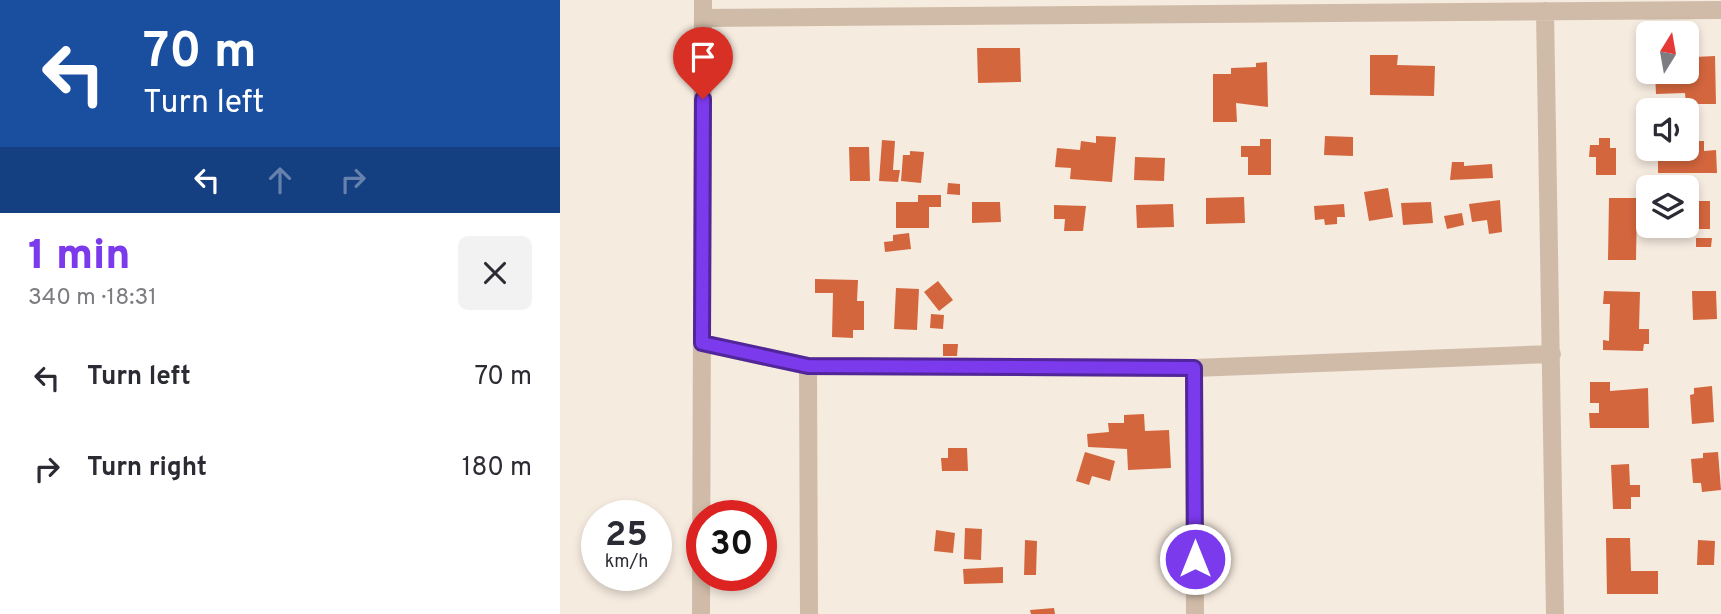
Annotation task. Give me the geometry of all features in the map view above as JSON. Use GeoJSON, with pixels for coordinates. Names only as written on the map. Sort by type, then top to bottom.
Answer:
{"type":"FeatureCollection","features":[{"type":"Feature","properties":{"kind":"street"},"geometry":{"type":"LineString","coordinates":[[701,614],[703,9],[1721,10]]}},
{"type":"Feature","properties":{"kind":"street"},"geometry":{"type":"LineString","coordinates":[[1545,11],[1555,614]]}},
{"type":"Feature","properties":{"kind":"street"},"geometry":{"type":"LineString","coordinates":[[702,343],[808,366],[1194,368],[1552,354]]}},
{"type":"Feature","properties":{"kind":"street"},"geometry":{"type":"LineString","coordinates":[[808,366],[810,614]]}},
{"type":"Feature","properties":{"kind":"street"},"geometry":{"type":"LineString","coordinates":[[1194,368],[1195,614]]}},
{"type":"Feature","properties":{"kind":"building"},"geometry":{"type":"Polygon","coordinates":[[[977,48],[1020,48],[1021,82],[978,83],[977,48]]]}},
{"type":"Feature","properties":{"kind":"building"},"geometry":{"type":"Polygon","coordinates":[[[1370,55],[1398,55],[1397,65],[1435,66],[1434,96],[1370,95],[1370,55]]]}},
{"type":"Feature","properties":{"kind":"building"},"geometry":{"type":"Polygon","coordinates":[[[1715,56],[1716,104],[1699,104],[1699,98],[1685,98],[1685,93],[1656,94],[1656,84],[1699,84],[1699,57],[1715,56]]]}},
{"type":"Feature","properties":{"kind":"building"},"geometry":{"type":"Polygon","coordinates":[[[1267,62],[1268,107],[1236,103],[1237,122],[1213,122],[1213,74],[1231,74],[1231,68],[1256,67],[1256,63],[1267,62]]]}},
{"type":"Feature","properties":{"kind":"building"},"geometry":{"type":"Polygon","coordinates":[[[1096,136],[1116,137],[1112,182],[1070,179],[1071,168],[1055,167],[1057,148],[1080,150],[1081,141],[1096,143],[1096,136]]]}},
{"type":"Feature","properties":{"kind":"building"},"geometry":{"type":"Polygon","coordinates":[[[1325,136],[1353,137],[1353,156],[1324,155],[1325,136]]]}},
{"type":"Feature","properties":{"kind":"building"},"geometry":{"type":"Polygon","coordinates":[[[1599,138],[1610,138],[1610,148],[1616,148],[1616,175],[1596,175],[1596,157],[1589,157],[1590,145],[1599,145],[1599,138]]]}},
{"type":"Feature","properties":{"kind":"building"},"geometry":{"type":"Polygon","coordinates":[[[1260,139],[1271,139],[1271,175],[1248,175],[1248,157],[1241,157],[1241,146],[1260,146],[1260,139]]]}},
{"type":"Feature","properties":{"kind":"building"},"geometry":{"type":"Polygon","coordinates":[[[882,140],[895,141],[893,170],[900,170],[898,182],[879,181],[882,140]]]}},
{"type":"Feature","properties":{"kind":"building"},"geometry":{"type":"Polygon","coordinates":[[[1699,141],[1704,141],[1704,151],[1716,150],[1717,173],[1658,173],[1658,161],[1699,161],[1699,141]]]}},
{"type":"Feature","properties":{"kind":"building"},"geometry":{"type":"Polygon","coordinates":[[[849,147],[869,147],[870,181],[850,181],[849,147]]]}},
{"type":"Feature","properties":{"kind":"building"},"geometry":{"type":"Polygon","coordinates":[[[910,151],[924,152],[921,183],[901,181],[903,155],[910,155],[910,151]]]}},
{"type":"Feature","properties":{"kind":"building"},"geometry":{"type":"Polygon","coordinates":[[[1135,157],[1165,158],[1164,181],[1134,180],[1135,157]]]}},
{"type":"Feature","properties":{"kind":"building"},"geometry":{"type":"Polygon","coordinates":[[[1452,162],[1464,162],[1464,166],[1492,164],[1493,178],[1450,180],[1452,162]]]}},
{"type":"Feature","properties":{"kind":"building"},"geometry":{"type":"Polygon","coordinates":[[[948,183],[960,184],[960,195],[947,194],[948,183]]]}},
{"type":"Feature","properties":{"kind":"building"},"geometry":{"type":"Polygon","coordinates":[[[1388,188],[1393,217],[1369,221],[1364,192],[1388,188]]]}},
{"type":"Feature","properties":{"kind":"building"},"geometry":{"type":"Polygon","coordinates":[[[918,195],[941,195],[941,207],[929,207],[929,228],[896,228],[896,202],[918,202],[918,195]]]}},
{"type":"Feature","properties":{"kind":"building"},"geometry":{"type":"Polygon","coordinates":[[[1244,197],[1245,223],[1206,224],[1206,198],[1244,197]]]}},
{"type":"Feature","properties":{"kind":"building"},"geometry":{"type":"Polygon","coordinates":[[[1609,198],[1636,198],[1636,260],[1608,260],[1609,198]]]}},
{"type":"Feature","properties":{"kind":"building"},"geometry":{"type":"Polygon","coordinates":[[[1500,200],[1502,232],[1489,234],[1487,220],[1472,222],[1469,204],[1500,200]]]}},
{"type":"Feature","properties":{"kind":"building"},"geometry":{"type":"Polygon","coordinates":[[[1699,201],[1710,201],[1710,229],[1699,229],[1699,201]]]}},
{"type":"Feature","properties":{"kind":"building"},"geometry":{"type":"Polygon","coordinates":[[[972,202],[1000,202],[1001,222],[972,223],[972,202]]]}},
{"type":"Feature","properties":{"kind":"building"},"geometry":{"type":"Polygon","coordinates":[[[1431,202],[1433,223],[1403,225],[1401,203],[1431,202]]]}},
{"type":"Feature","properties":{"kind":"building"},"geometry":{"type":"Polygon","coordinates":[[[1173,204],[1174,227],[1137,228],[1136,205],[1173,204]]]}},
{"type":"Feature","properties":{"kind":"building"},"geometry":{"type":"Polygon","coordinates":[[[1344,204],[1345,217],[1337,217],[1337,224],[1325,225],[1324,219],[1315,220],[1314,206],[1344,204]]]}},
{"type":"Feature","properties":{"kind":"building"},"geometry":{"type":"Polygon","coordinates":[[[1054,205],[1086,206],[1083,231],[1064,231],[1065,219],[1054,219],[1054,205]]]}},
{"type":"Feature","properties":{"kind":"building"},"geometry":{"type":"Polygon","coordinates":[[[1462,213],[1464,225],[1447,229],[1444,216],[1462,213]]]}},
{"type":"Feature","properties":{"kind":"building"},"geometry":{"type":"Polygon","coordinates":[[[909,233],[911,249],[885,252],[884,242],[893,241],[893,235],[909,233]]]}},
{"type":"Feature","properties":{"kind":"building"},"geometry":{"type":"Polygon","coordinates":[[[1696,238],[1712,238],[1711,247],[1696,247],[1696,238]]]}},
{"type":"Feature","properties":{"kind":"building"},"geometry":{"type":"Polygon","coordinates":[[[815,279],[858,280],[857,301],[864,301],[864,330],[853,330],[853,338],[832,337],[833,293],[815,293],[815,279]]]}},
{"type":"Feature","properties":{"kind":"building"},"geometry":{"type":"Polygon","coordinates":[[[938,281],[953,300],[939,311],[924,292],[938,281]]]}},
{"type":"Feature","properties":{"kind":"building"},"geometry":{"type":"Polygon","coordinates":[[[896,288],[919,289],[917,330],[894,329],[896,288]]]}},
{"type":"Feature","properties":{"kind":"building"},"geometry":{"type":"Polygon","coordinates":[[[1604,291],[1640,292],[1639,329],[1649,329],[1649,344],[1644,344],[1643,351],[1603,350],[1603,340],[1609,341],[1610,304],[1603,304],[1604,291]]]}},
{"type":"Feature","properties":{"kind":"building"},"geometry":{"type":"Polygon","coordinates":[[[1692,291],[1716,291],[1717,319],[1693,320],[1692,291]]]}},
{"type":"Feature","properties":{"kind":"building"},"geometry":{"type":"Polygon","coordinates":[[[931,314],[944,315],[943,329],[930,328],[931,314]]]}},
{"type":"Feature","properties":{"kind":"building"},"geometry":{"type":"Polygon","coordinates":[[[943,344],[958,344],[957,356],[943,356],[943,344]]]}},
{"type":"Feature","properties":{"kind":"building"},"geometry":{"type":"Polygon","coordinates":[[[1590,382],[1610,382],[1610,391],[1648,388],[1649,428],[1590,428],[1589,413],[1599,413],[1599,403],[1590,403],[1590,382]]]}},
{"type":"Feature","properties":{"kind":"building"},"geometry":{"type":"Polygon","coordinates":[[[1712,386],[1714,422],[1692,424],[1690,395],[1694,394],[1694,388],[1712,386]]]}},
{"type":"Feature","properties":{"kind":"building"},"geometry":{"type":"Polygon","coordinates":[[[1144,414],[1145,431],[1169,430],[1171,468],[1128,470],[1127,449],[1088,447],[1087,434],[1109,432],[1108,423],[1124,423],[1124,415],[1144,414]]]}},
{"type":"Feature","properties":{"kind":"building"},"geometry":{"type":"Polygon","coordinates":[[[948,448],[967,448],[968,471],[942,471],[941,458],[948,458],[948,448]]]}},
{"type":"Feature","properties":{"kind":"building"},"geometry":{"type":"Polygon","coordinates":[[[1085,452],[1115,461],[1110,481],[1092,476],[1089,485],[1076,481],[1085,452]]]}},
{"type":"Feature","properties":{"kind":"building"},"geometry":{"type":"Polygon","coordinates":[[[1718,452],[1721,490],[1702,492],[1701,483],[1693,483],[1691,459],[1703,458],[1703,453],[1718,452]]]}},
{"type":"Feature","properties":{"kind":"building"},"geometry":{"type":"Polygon","coordinates":[[[1629,464],[1630,485],[1640,485],[1640,497],[1631,497],[1631,509],[1613,509],[1611,465],[1629,464]]]}},
{"type":"Feature","properties":{"kind":"building"},"geometry":{"type":"Polygon","coordinates":[[[965,528],[982,529],[981,560],[964,559],[965,528]]]}},
{"type":"Feature","properties":{"kind":"building"},"geometry":{"type":"Polygon","coordinates":[[[936,530],[955,533],[953,553],[934,551],[936,530]]]}},
{"type":"Feature","properties":{"kind":"building"},"geometry":{"type":"Polygon","coordinates":[[[1606,538],[1630,538],[1631,571],[1658,571],[1658,594],[1607,594],[1606,538]]]}},
{"type":"Feature","properties":{"kind":"building"},"geometry":{"type":"Polygon","coordinates":[[[1025,540],[1037,541],[1036,575],[1024,575],[1025,540]]]}},
{"type":"Feature","properties":{"kind":"building"},"geometry":{"type":"Polygon","coordinates":[[[1698,540],[1715,541],[1714,565],[1697,565],[1698,540]]]}},
{"type":"Feature","properties":{"kind":"building"},"geometry":{"type":"Polygon","coordinates":[[[1003,567],[1003,583],[964,584],[963,569],[1003,567]]]}},
{"type":"Feature","properties":{"kind":"building"},"geometry":{"type":"Polygon","coordinates":[[[1054,608],[1055,614],[1031,614],[1030,610],[1054,608]]]}},
{"type":"Feature","properties":{"kind":"route"},"geometry":{"type":"LineString","coordinates":[[703,99],[702,343],[808,366],[1194,368],[1195,559]]}}]}
